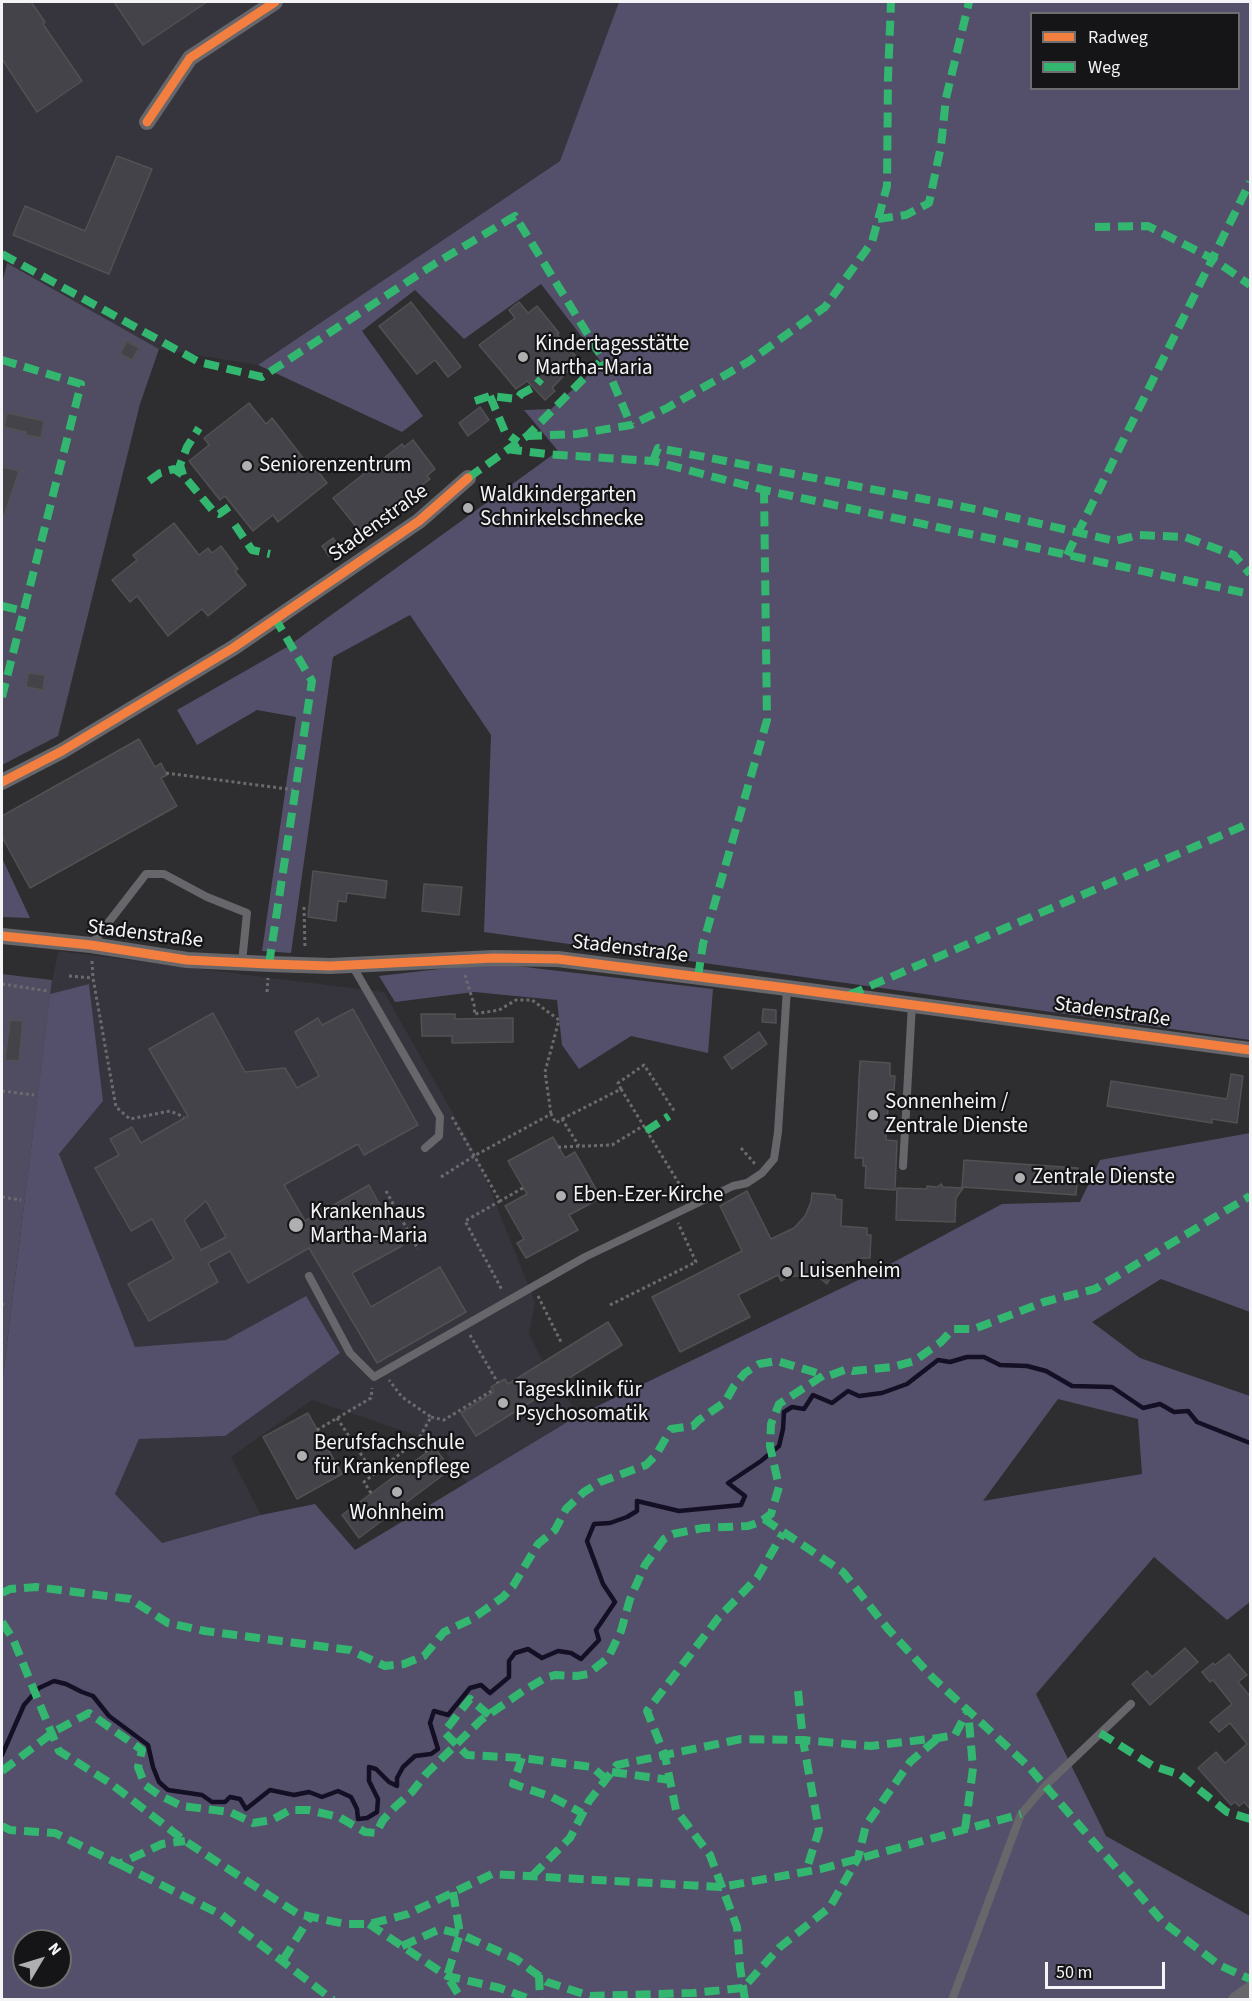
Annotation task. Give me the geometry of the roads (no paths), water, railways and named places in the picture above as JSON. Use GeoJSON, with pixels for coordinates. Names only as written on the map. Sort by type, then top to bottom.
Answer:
{"type":"FeatureCollection","features":[{"type":"Feature","properties":{"kind":"street"},"geometry":{"type":"LineString","coordinates":[[147,122],[190,58],[275,2]]}},
{"type":"Feature","properties":{"kind":"street","name":"Stadenstraße"},"geometry":{"type":"LineString","coordinates":[[2,782],[62,751],[242,642],[419,521],[468,478]]}},
{"type":"Feature","properties":{"kind":"street","name":"Stadenstraße"},"geometry":{"type":"LineString","coordinates":[[2,936],[91,945],[187,960],[306,965],[494,958],[558,959],[1251,1050]]}},
{"type":"Feature","properties":{"kind":"street"},"geometry":{"type":"LineString","coordinates":[[1236,2000],[1251,1990]]}},
{"type":"Feature","properties":{"kind":"lane"},"geometry":{"type":"LineString","coordinates":[[91,945],[146,874],[164,874],[207,897],[247,913],[242,962]]}},
{"type":"Feature","properties":{"kind":"lane"},"geometry":{"type":"LineString","coordinates":[[352,964],[440,1117],[438,1136],[425,1148]]}},
{"type":"Feature","properties":{"kind":"lane"},"geometry":{"type":"LineString","coordinates":[[309,1276],[351,1353],[374,1377],[585,1257],[733,1186],[747,1183],[762,1173],[774,1160],[778,1132],[787,988]]}},
{"type":"Feature","properties":{"kind":"lane"},"geometry":{"type":"LineString","coordinates":[[903,1166],[912,1005]]}},
{"type":"Feature","properties":{"kind":"lane"},"geometry":{"type":"LineString","coordinates":[[952,2000],[1021,1814],[1045,1786],[1131,1704]]}},
{"type":"Feature","properties":{"kind":"waterway"},"geometry":{"type":"LineString","coordinates":[[2,1755],[24,1705],[39,1688],[54,1681],[93,1696],[109,1716],[148,1745],[159,1782],[168,1790],[202,1795],[212,1802],[225,1802],[230,1797],[240,1799],[246,1809],[270,1790],[294,1795],[309,1792],[322,1797],[338,1791],[351,1797],[357,1809],[358,1819],[367,1818],[377,1812],[378,1799],[369,1781],[369,1767],[376,1769],[389,1782],[397,1786],[397,1778],[403,1767],[415,1756],[431,1754],[438,1749],[430,1723],[434,1711],[448,1715],[470,1688],[481,1685],[490,1693],[509,1677],[509,1661],[515,1653],[528,1649],[542,1658],[558,1651],[571,1653],[581,1659],[599,1640],[596,1630],[615,1602],[603,1584],[587,1541],[594,1524],[610,1523],[627,1517],[637,1511],[637,1501],[679,1511],[741,1505],[745,1496],[728,1483],[779,1446],[784,1412],[792,1407],[804,1409],[813,1395],[832,1403],[848,1391],[859,1396],[882,1393],[907,1384],[938,1360],[950,1362],[967,1357],[984,1357],[1000,1365],[1027,1366],[1046,1371],[1072,1386],[1112,1387],[1143,1408],[1160,1404],[1174,1412],[1188,1411],[1197,1422],[1250,1443]]}},
{"type":"Feature","properties":{"kind":"place","name":"Kindertagesstätte Martha-Maria"},"geometry":{"type":"Point","coordinates":[523,357]}},
{"type":"Feature","properties":{"kind":"place","name":"Seniorenzentrum"},"geometry":{"type":"Point","coordinates":[247,466]}},
{"type":"Feature","properties":{"kind":"place","name":"Waldkindergarten Schnirkelschnecke"},"geometry":{"type":"Point","coordinates":[468,508]}},
{"type":"Feature","properties":{"kind":"place","name":"Sonnenheim / Zentrale Dienste"},"geometry":{"type":"Point","coordinates":[873,1115]}},
{"type":"Feature","properties":{"kind":"place","name":"Zentrale Dienste"},"geometry":{"type":"Point","coordinates":[1020,1178]}},
{"type":"Feature","properties":{"kind":"place","name":"Eben-Ezer-Kirche"},"geometry":{"type":"Point","coordinates":[561,1196]}},
{"type":"Feature","properties":{"kind":"place","name":"Krankenhaus Martha-Maria"},"geometry":{"type":"Point","coordinates":[296,1225]}},
{"type":"Feature","properties":{"kind":"place","name":"Luisenheim"},"geometry":{"type":"Point","coordinates":[787,1272]}},
{"type":"Feature","properties":{"kind":"place","name":"Tagesklinik für Psychosomatik"},"geometry":{"type":"Point","coordinates":[503,1403]}},
{"type":"Feature","properties":{"kind":"place","name":"Berufsfachschule für Krankenpflege"},"geometry":{"type":"Point","coordinates":[302,1456]}},
{"type":"Feature","properties":{"kind":"place","name":"Wohnheim"},"geometry":{"type":"Point","coordinates":[397,1492]}}]}
